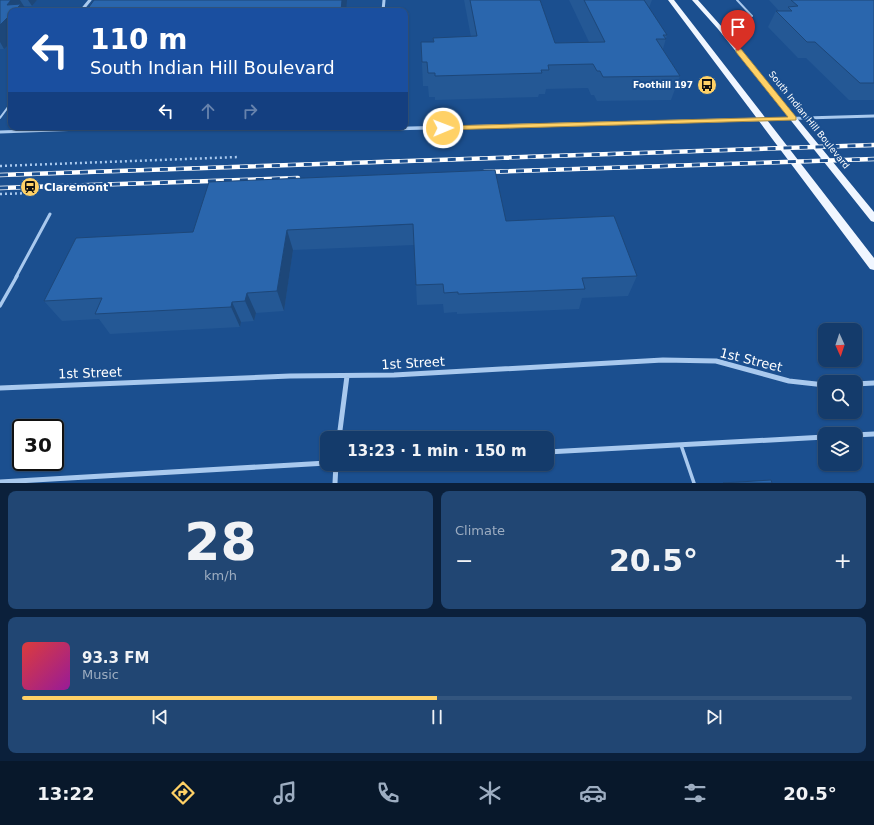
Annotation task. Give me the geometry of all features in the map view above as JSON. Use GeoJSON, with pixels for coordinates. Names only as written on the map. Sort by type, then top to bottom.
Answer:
{"type":"FeatureCollection","features":[{"type":"Feature","properties":{"kind":"main road"},"geometry":{"type":"LineString","coordinates":[[671,0],[874,266]]}},
{"type":"Feature","properties":{"kind":"main road","name":"South Indian Hill Boulevard"},"geometry":{"type":"LineString","coordinates":[[695,0],[794,119],[874,219]]}},
{"type":"Feature","properties":{"kind":"street"},"geometry":{"type":"LineString","coordinates":[[83,8],[90,0]]}},
{"type":"Feature","properties":{"kind":"street"},"geometry":{"type":"LineString","coordinates":[[408,127],[763,120],[874,116]]}},
{"type":"Feature","properties":{"kind":"street","name":"1st Street"},"geometry":{"type":"LineString","coordinates":[[0,388],[290,376],[346,376],[663,360],[716,361],[789,381],[818,384]]}},
{"type":"Feature","properties":{"kind":"street"},"geometry":{"type":"LineString","coordinates":[[340,431],[346,376]]}},
{"type":"Feature","properties":{"kind":"street"},"geometry":{"type":"LineString","coordinates":[[862,384],[874,383]]}},
{"type":"Feature","properties":{"kind":"street"},"geometry":{"type":"LineString","coordinates":[[862,435],[874,434]]}},
{"type":"Feature","properties":{"kind":"street"},"geometry":{"type":"LineString","coordinates":[[554,452],[818,437]]}},
{"type":"Feature","properties":{"kind":"street"},"geometry":{"type":"LineString","coordinates":[[0,482],[320,463]]}},
{"type":"Feature","properties":{"kind":"street"},"geometry":{"type":"LineString","coordinates":[[335,483],[336,471]]}},
{"type":"Feature","properties":{"kind":"lane"},"geometry":{"type":"LineString","coordinates":[[737,0],[752,16]]}},
{"type":"Feature","properties":{"kind":"lane"},"geometry":{"type":"LineString","coordinates":[[16,8],[54,8]]}},
{"type":"Feature","properties":{"kind":"lane"},"geometry":{"type":"LineString","coordinates":[[0,118],[8,107]]}},
{"type":"Feature","properties":{"kind":"lane"},"geometry":{"type":"LineString","coordinates":[[0,132],[55,130]]}},
{"type":"Feature","properties":{"kind":"lane"},"geometry":{"type":"LineString","coordinates":[[0,306],[50,214]]}},
{"type":"Feature","properties":{"kind":"lane"},"geometry":{"type":"LineString","coordinates":[[681,444],[694,483]]}},
{"type":"Feature","properties":{"kind":"path"},"geometry":{"type":"LineString","coordinates":[[0,166],[239,157]]}},
{"type":"Feature","properties":{"kind":"path"},"geometry":{"type":"LineString","coordinates":[[0,194],[34,193]]}},
{"type":"Feature","properties":{"kind":"building"},"geometry":{"type":"Polygon","coordinates":[[[0,0],[11,0],[7,5],[21,4],[17,8],[8,8],[8,17],[0,25],[0,0]]]}},
{"type":"Feature","properties":{"kind":"building"},"geometry":{"type":"Polygon","coordinates":[[[94,0],[342,0],[341,8],[88,8],[94,0]]]}},
{"type":"Feature","properties":{"kind":"building"},"geometry":{"type":"Polygon","coordinates":[[[470,0],[540,0],[555,43],[605,42],[584,0],[644,0],[667,35],[663,35],[666,39],[656,39],[680,76],[603,77],[600,71],[597,71],[593,64],[548,65],[549,70],[541,70],[542,73],[435,76],[435,73],[428,73],[427,62],[422,62],[421,42],[434,42],[433,38],[477,36],[470,0]]]}},
{"type":"Feature","properties":{"kind":"building"},"geometry":{"type":"Polygon","coordinates":[[[791,0],[874,0],[874,83],[860,83],[815,42],[807,42],[776,11],[792,11],[788,7],[798,6],[791,0]]]}},
{"type":"Feature","properties":{"kind":"building"},"geometry":{"type":"Polygon","coordinates":[[[495,170],[506,221],[614,216],[637,276],[582,278],[585,289],[458,294],[458,292],[444,293],[443,284],[416,285],[413,224],[287,230],[277,291],[247,293],[245,301],[232,302],[231,307],[95,314],[102,298],[44,301],[76,238],[193,232],[209,182],[495,170]]]}},
{"type":"Feature","properties":{"kind":"building"},"geometry":{"type":"Polygon","coordinates":[[[771,480],[772,483],[723,483],[771,480]]]}},
{"type":"Feature","properties":{"kind":"railway"},"geometry":{"type":"LineString","coordinates":[[0,175],[874,145]]}},
{"type":"Feature","properties":{"kind":"railway"},"geometry":{"type":"LineString","coordinates":[[484,172],[874,159]]}},
{"type":"Feature","properties":{"kind":"railway"},"geometry":{"type":"LineString","coordinates":[[0,188],[298,178]]}},
{"type":"Feature","properties":{"kind":"place","name":"Foothill 197"},"geometry":{"type":"Point","coordinates":[707,85]}},
{"type":"Feature","properties":{"kind":"place","name":"Claremont"},"geometry":{"type":"Point","coordinates":[30,187]}},
{"type":"Feature","properties":{"kind":"route"},"geometry":{"type":"LineString","coordinates":[[443,128],[794,119],[738,51]]}}]}
